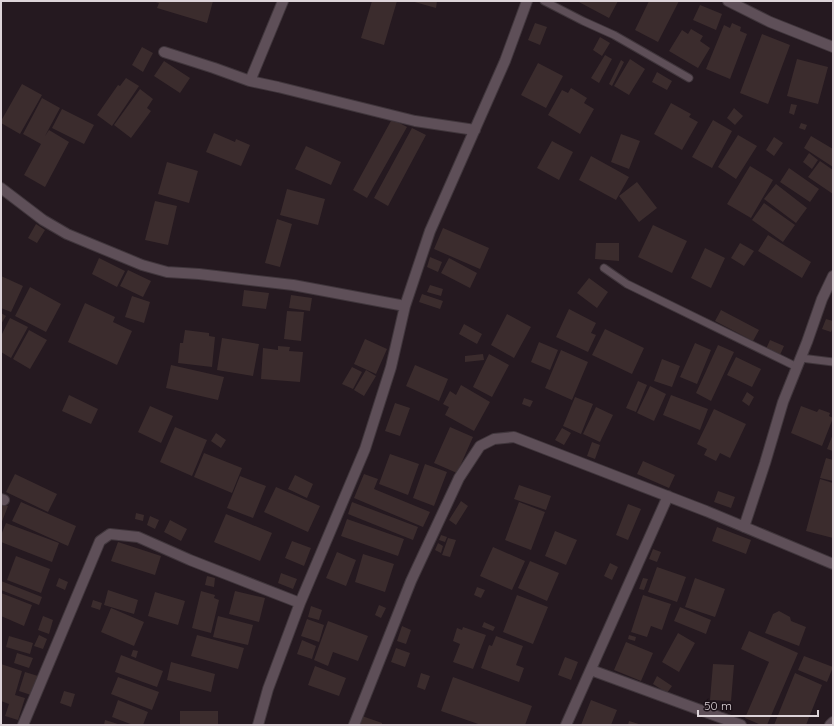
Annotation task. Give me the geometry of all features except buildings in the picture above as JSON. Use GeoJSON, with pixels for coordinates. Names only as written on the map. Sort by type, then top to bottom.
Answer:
{"type":"FeatureCollection","features":[{"type":"Feature","properties":{"kind":"street"},"geometry":{"type":"LineString","coordinates":[[250,81],[283,1]]}},
{"type":"Feature","properties":{"kind":"street"},"geometry":{"type":"LineString","coordinates":[[258,725],[268,689],[300,603],[365,449],[391,367],[405,306],[430,231],[505,61],[527,1]]}},
{"type":"Feature","properties":{"kind":"street"},"geometry":{"type":"LineString","coordinates":[[728,1],[770,22],[833,47]]}},
{"type":"Feature","properties":{"kind":"street"},"geometry":{"type":"LineString","coordinates":[[164,52],[250,81],[416,121],[475,130]]}},
{"type":"Feature","properties":{"kind":"street"},"geometry":{"type":"LineString","coordinates":[[1,188],[43,220],[67,234],[142,265],[167,272],[199,274],[293,285],[405,306]]}},
{"type":"Feature","properties":{"kind":"street"},"geometry":{"type":"LineString","coordinates":[[744,527],[783,402],[822,300],[833,276]]}},
{"type":"Feature","properties":{"kind":"street"},"geometry":{"type":"LineString","coordinates":[[354,725],[412,581],[460,478],[480,446],[494,439],[514,437],[668,496],[833,564]]}},
{"type":"Feature","properties":{"kind":"street"},"geometry":{"type":"LineString","coordinates":[[566,725],[668,496]]}},
{"type":"Feature","properties":{"kind":"street"},"geometry":{"type":"LineString","coordinates":[[23,725],[100,541],[110,534],[138,537],[190,560],[300,603]]}},
{"type":"Feature","properties":{"kind":"street"},"geometry":{"type":"LineString","coordinates":[[591,670],[741,725]]}},
{"type":"Feature","properties":{"kind":"street"},"geometry":{"type":"LineString","coordinates":[[830,725],[833,722]]}},
{"type":"Feature","properties":{"kind":"lane"},"geometry":{"type":"LineString","coordinates":[[544,1],[614,36],[689,78]]}},
{"type":"Feature","properties":{"kind":"lane"},"geometry":{"type":"LineString","coordinates":[[604,268],[627,284],[799,362],[833,362]]}}]}
